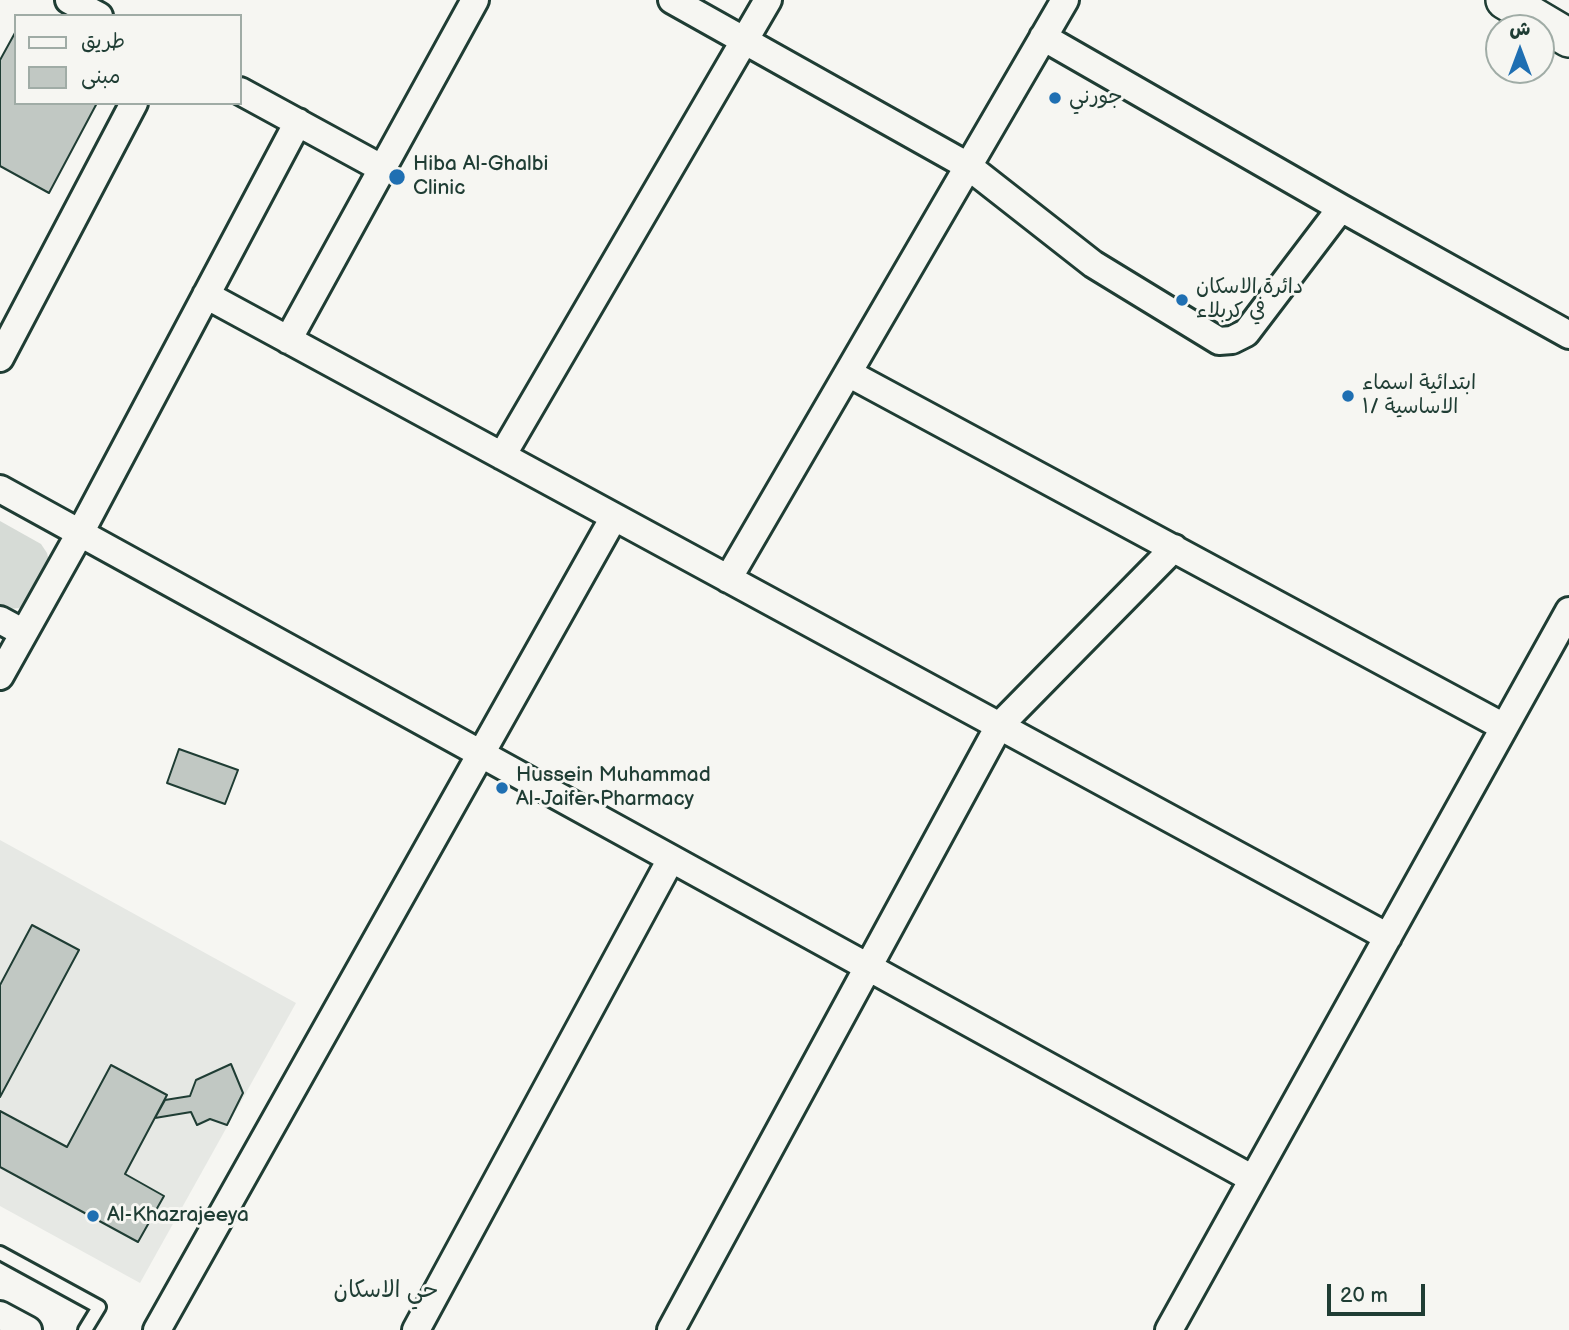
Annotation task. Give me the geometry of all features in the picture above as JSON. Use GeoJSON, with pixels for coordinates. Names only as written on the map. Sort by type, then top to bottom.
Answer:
{"type":"FeatureCollection","features":[{"type":"Feature","properties":{"kind":"street"},"geometry":{"type":"LineString","coordinates":[[69,0],[95,14]]}},
{"type":"Feature","properties":{"kind":"street"},"geometry":{"type":"LineString","coordinates":[[288,340],[475,0]]}},
{"type":"Feature","properties":{"kind":"street"},"geometry":{"type":"LineString","coordinates":[[672,0],[968,166],[1093,264],[1219,341],[1232,340],[1246,332],[1341,208]]}},
{"type":"Feature","properties":{"kind":"street"},"geometry":{"type":"LineString","coordinates":[[502,456],[768,0]]}},
{"type":"Feature","properties":{"kind":"street"},"geometry":{"type":"LineString","coordinates":[[729,579],[1065,0]]}},
{"type":"Feature","properties":{"kind":"street"},"geometry":{"type":"LineString","coordinates":[[1505,0],[1569,38]]}},
{"type":"Feature","properties":{"kind":"street"},"geometry":{"type":"LineString","coordinates":[[1043,37],[1569,335]]}},
{"type":"Feature","properties":{"kind":"street"},"geometry":{"type":"LineString","coordinates":[[242,92],[383,169]]}},
{"type":"Feature","properties":{"kind":"street"},"geometry":{"type":"LineString","coordinates":[[0,358],[133,105]]}},
{"type":"Feature","properties":{"kind":"street"},"geometry":{"type":"LineString","coordinates":[[0,676],[80,533],[298,122]]}},
{"type":"Feature","properties":{"kind":"street"},"geometry":{"type":"LineString","coordinates":[[206,295],[1388,937]]}},
{"type":"Feature","properties":{"kind":"street"},"geometry":{"type":"LineString","coordinates":[[848,373],[1504,727]]}},
{"type":"Feature","properties":{"kind":"street"},"geometry":{"type":"LineString","coordinates":[[0,489],[1253,1179]]}},
{"type":"Feature","properties":{"kind":"street"},"geometry":{"type":"LineString","coordinates":[[157,1330],[614,517]]}},
{"type":"Feature","properties":{"kind":"street"},"geometry":{"type":"LineString","coordinates":[[671,1330],[999,726],[1174,548]]}},
{"type":"Feature","properties":{"kind":"street"},"geometry":{"type":"LineString","coordinates":[[1169,1330],[1569,611]]}},
{"type":"Feature","properties":{"kind":"street"},"geometry":{"type":"LineString","coordinates":[[0,620],[24,633]]}},
{"type":"Feature","properties":{"kind":"street"},"geometry":{"type":"LineString","coordinates":[[416,1330],[671,859]]}},
{"type":"Feature","properties":{"kind":"street"},"geometry":{"type":"LineString","coordinates":[[0,1315],[28,1330]]}},
{"type":"Feature","properties":{"kind":"lane"},"geometry":{"type":"LineString","coordinates":[[0,1252],[99,1307],[85,1330]]}},
{"type":"Feature","properties":{"kind":"shaded area"},"geometry":{"type":"Polygon","coordinates":[[[0,521],[41,544],[49,561],[25,605],[19,608],[10,609],[0,605],[0,521]]]}},
{"type":"Feature","properties":{"kind":"shaded area"},"geometry":{"type":"Polygon","coordinates":[[[0,840],[296,1003],[140,1283],[0,1206],[0,840]]]}},
{"type":"Feature","properties":{"kind":"building"},"geometry":{"type":"Polygon","coordinates":[[[14,35],[14,105],[96,105],[49,193],[0,166],[0,60],[14,35]]]}},
{"type":"Feature","properties":{"kind":"building"},"geometry":{"type":"Polygon","coordinates":[[[179,749],[238,770],[225,804],[167,783],[179,749]]]}},
{"type":"Feature","properties":{"kind":"building"},"geometry":{"type":"Polygon","coordinates":[[[32,925],[79,950],[0,1097],[0,985],[32,925]]]}},
{"type":"Feature","properties":{"kind":"building"},"geometry":{"type":"Polygon","coordinates":[[[231,1064],[243,1093],[227,1125],[210,1119],[197,1125],[191,1112],[155,1118],[165,1100],[190,1096],[196,1080],[231,1064]]]}},
{"type":"Feature","properties":{"kind":"building"},"geometry":{"type":"Polygon","coordinates":[[[111,1065],[167,1095],[125,1174],[164,1196],[138,1242],[0,1167],[0,1111],[67,1147],[111,1065]]]}},
{"type":"Feature","properties":{"kind":"place","name":"جورني"},"geometry":{"type":"Point","coordinates":[1055,98]}},
{"type":"Feature","properties":{"kind":"place","name":"Hiba Al-Ghalbi Clinic"},"geometry":{"type":"Point","coordinates":[397,177]}},
{"type":"Feature","properties":{"kind":"place","name":"دائرة الاسكان في كربلاء"},"geometry":{"type":"Point","coordinates":[1182,300]}},
{"type":"Feature","properties":{"kind":"place","name":"ابتدائية اسماء الاساسية /١"},"geometry":{"type":"Point","coordinates":[1348,396]}},
{"type":"Feature","properties":{"kind":"place","name":"Hussein Muhammad Al-Jaifer Pharmacy"},"geometry":{"type":"Point","coordinates":[502,788]}},
{"type":"Feature","properties":{"kind":"place","name":"Al-Khazrajeeya"},"geometry":{"type":"Point","coordinates":[93,1216]}},
{"type":"Feature","properties":{"kind":"district","name":"حي الاسكان"},"geometry":{"type":"Point","coordinates":[386,1291]}}]}
